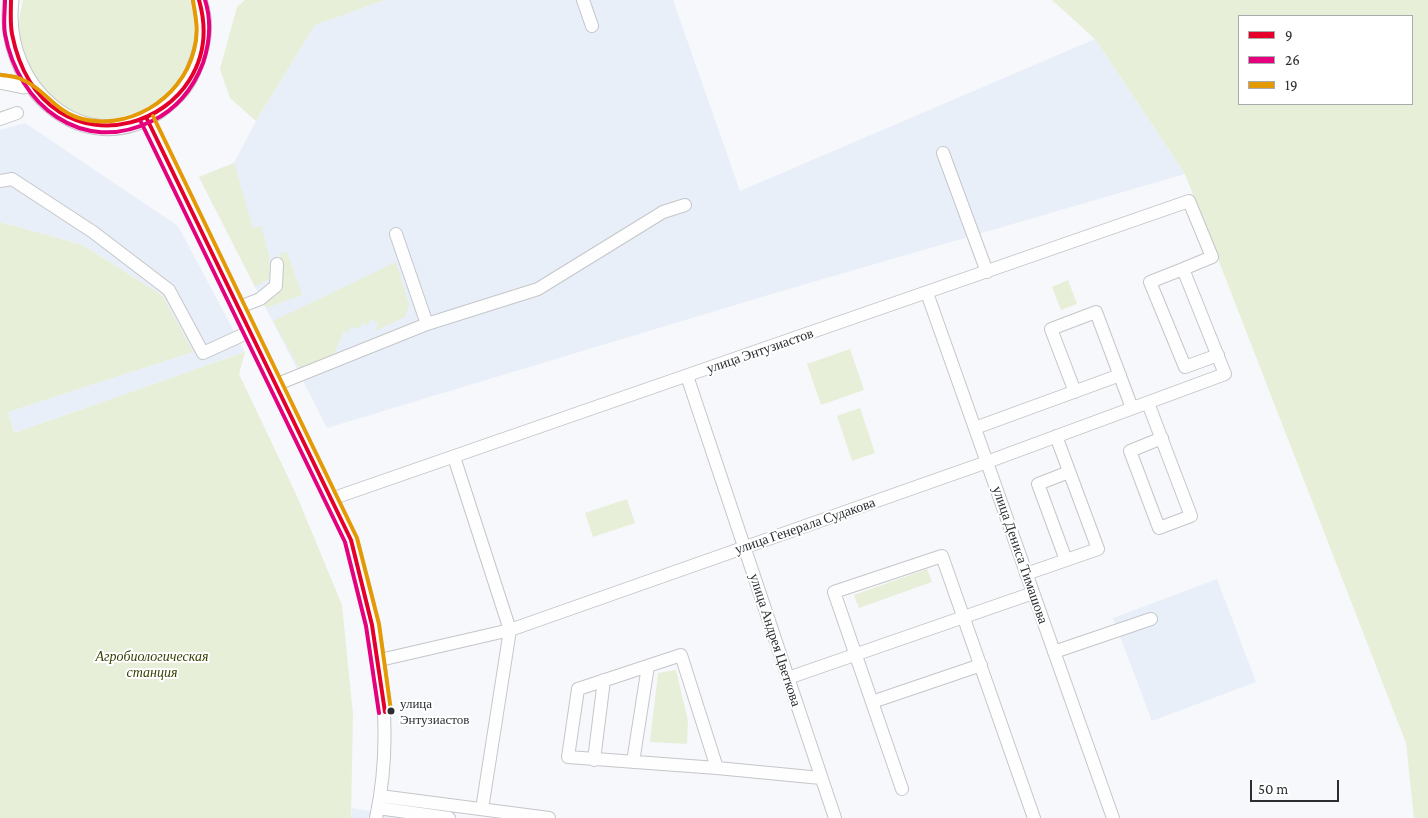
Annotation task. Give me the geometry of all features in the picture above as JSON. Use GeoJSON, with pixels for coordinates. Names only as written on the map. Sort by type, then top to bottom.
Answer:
{"type":"FeatureCollection","features":[{"type":"Feature","properties":{"kind":"main road"},"geometry":{"type":"LineString","coordinates":[[6,12],[8,46],[12,63],[24,86],[44,107],[60,117],[81,125],[117,127],[148,119],[176,98],[189,82],[203,45],[204,15],[199,0]]}},
{"type":"Feature","properties":{"kind":"main road"},"geometry":{"type":"LineString","coordinates":[[0,81],[24,86]]}},
{"type":"Feature","properties":{"kind":"street"},"geometry":{"type":"LineString","coordinates":[[583,0],[592,26]]}},
{"type":"Feature","properties":{"kind":"street"},"geometry":{"type":"LineString","coordinates":[[0,119],[17,113]]}},
{"type":"Feature","properties":{"kind":"street"},"geometry":{"type":"LineString","coordinates":[[148,119],[237,308],[351,540],[364,582],[380,660],[385,712],[378,807]]}},
{"type":"Feature","properties":{"kind":"street"},"geometry":{"type":"LineString","coordinates":[[943,153],[986,272]]}},
{"type":"Feature","properties":{"kind":"street"},"geometry":{"type":"LineString","coordinates":[[0,181],[12,179],[94,232],[169,290],[203,353],[249,332]]}},
{"type":"Feature","properties":{"kind":"street","name":"улица Энтузиастов"},"geometry":{"type":"LineString","coordinates":[[331,499],[1189,201],[1212,257],[1183,269]]}},
{"type":"Feature","properties":{"kind":"street"},"geometry":{"type":"LineString","coordinates":[[275,385],[427,324],[538,288],[663,212],[685,205]]}},
{"type":"Feature","properties":{"kind":"street"},"geometry":{"type":"LineString","coordinates":[[396,234],[427,324]]}},
{"type":"Feature","properties":{"kind":"street"},"geometry":{"type":"LineString","coordinates":[[237,308],[260,299],[276,286],[277,264]]}},
{"type":"Feature","properties":{"kind":"street"},"geometry":{"type":"LineString","coordinates":[[1183,269],[1218,355],[1185,367],[1150,282],[1183,269]]}},
{"type":"Feature","properties":{"kind":"street","name":"улица Дениса Тимашова"},"geometry":{"type":"LineString","coordinates":[[927,293],[1113,818]]}},
{"type":"Feature","properties":{"kind":"street"},"geometry":{"type":"LineString","coordinates":[[1074,392],[1051,329],[1096,312],[1132,408]]}},
{"type":"Feature","properties":{"kind":"street","name":"улица Генерала Судакова"},"geometry":{"type":"LineString","coordinates":[[380,660],[510,630],[987,462],[1225,374],[1218,355]]}},
{"type":"Feature","properties":{"kind":"street"},"geometry":{"type":"LineString","coordinates":[[975,428],[1120,375]]}},
{"type":"Feature","properties":{"kind":"street","name":"улица Андрея Цветкова"},"geometry":{"type":"LineString","coordinates":[[687,376],[835,818]]}},
{"type":"Feature","properties":{"kind":"street"},"geometry":{"type":"LineString","coordinates":[[1148,402],[1162,438],[1191,516],[1159,528],[1130,451],[1162,438]]}},
{"type":"Feature","properties":{"kind":"street"},"geometry":{"type":"LineString","coordinates":[[1026,574],[1098,549],[1056,436]]}},
{"type":"Feature","properties":{"kind":"street"},"geometry":{"type":"LineString","coordinates":[[454,457],[510,630],[482,809]]}},
{"type":"Feature","properties":{"kind":"street"},"geometry":{"type":"LineString","coordinates":[[1066,560],[1038,484],[1069,472]]}},
{"type":"Feature","properties":{"kind":"street"},"geometry":{"type":"LineString","coordinates":[[902,788],[834,592],[942,556],[1034,818]]}},
{"type":"Feature","properties":{"kind":"street"},"geometry":{"type":"LineString","coordinates":[[788,678],[964,619],[1033,593]]}},
{"type":"Feature","properties":{"kind":"street"},"geometry":{"type":"LineString","coordinates":[[1054,652],[1151,619]]}},
{"type":"Feature","properties":{"kind":"street"},"geometry":{"type":"LineString","coordinates":[[717,768],[681,655],[578,689],[568,757],[821,778]]}},
{"type":"Feature","properties":{"kind":"street"},"geometry":{"type":"LineString","coordinates":[[872,702],[981,665]]}},
{"type":"Feature","properties":{"kind":"street"},"geometry":{"type":"LineString","coordinates":[[634,762],[648,666]]}},
{"type":"Feature","properties":{"kind":"street"},"geometry":{"type":"LineString","coordinates":[[594,760],[604,680]]}},
{"type":"Feature","properties":{"kind":"street"},"geometry":{"type":"LineString","coordinates":[[378,807],[482,809],[549,818]]}},
{"type":"Feature","properties":{"kind":"street"},"geometry":{"type":"LineString","coordinates":[[378,807],[450,818]]}},
{"type":"Feature","properties":{"kind":"shaded area"},"geometry":{"type":"Polygon","coordinates":[[[385,0],[673,0],[740,191],[1095,39],[1185,174],[775,293],[327,428],[199,177],[234,163],[256,121],[315,25],[385,0]]]}},
{"type":"Feature","properties":{"kind":"shaded area"},"geometry":{"type":"Polygon","coordinates":[[[25,123],[178,226],[245,352],[14,433],[8,412],[193,352],[163,296],[83,245],[0,222],[0,130],[25,123]]]}},
{"type":"Feature","properties":{"kind":"shaded area"},"geometry":{"type":"Polygon","coordinates":[[[1217,579],[1256,682],[1152,721],[1113,618],[1217,579]]]}},
{"type":"Feature","properties":{"kind":"shaded area"},"geometry":{"type":"Polygon","coordinates":[[[352,808],[410,818],[351,818],[352,808]]]}},
{"type":"Feature","properties":{"kind":"green space"},"geometry":{"type":"Polygon","coordinates":[[[23,0],[189,0],[193,11],[195,36],[189,60],[177,82],[162,98],[139,112],[106,121],[69,115],[26,74],[16,34],[23,0]]]}},
{"type":"Feature","properties":{"kind":"green space"},"geometry":{"type":"Polygon","coordinates":[[[245,0],[385,0],[315,25],[256,121],[230,98],[220,69],[237,7],[245,0]]]}},
{"type":"Feature","properties":{"kind":"green space"},"geometry":{"type":"Polygon","coordinates":[[[1052,0],[1428,0],[1428,818],[1414,818],[1406,743],[1185,174],[1095,39],[1052,0]]]}},
{"type":"Feature","properties":{"kind":"green space"},"geometry":{"type":"Polygon","coordinates":[[[234,163],[253,228],[261,226],[269,255],[270,278],[255,287],[199,177],[234,163]]]}},
{"type":"Feature","properties":{"kind":"green space","name":"Агробиологическая станция"},"geometry":{"type":"Polygon","coordinates":[[[0,222],[83,245],[163,296],[193,352],[8,412],[14,433],[245,352],[239,374],[296,494],[342,605],[353,714],[351,818],[0,818],[0,222]]]}},
{"type":"Feature","properties":{"kind":"green space"},"geometry":{"type":"Polygon","coordinates":[[[287,252],[302,295],[266,308],[263,302],[276,296],[282,287],[280,253],[287,252]]]}},
{"type":"Feature","properties":{"kind":"green space"},"geometry":{"type":"Polygon","coordinates":[[[396,262],[409,305],[405,317],[375,331],[378,323],[371,319],[368,325],[362,323],[359,329],[351,326],[348,332],[344,331],[330,362],[305,370],[299,368],[273,321],[396,262]]]}},
{"type":"Feature","properties":{"kind":"green space"},"geometry":{"type":"Polygon","coordinates":[[[1068,280],[1077,304],[1061,310],[1052,287],[1068,280]]]}},
{"type":"Feature","properties":{"kind":"green space"},"geometry":{"type":"Polygon","coordinates":[[[850,349],[864,390],[821,405],[807,364],[850,349]]]}},
{"type":"Feature","properties":{"kind":"green space"},"geometry":{"type":"Polygon","coordinates":[[[860,408],[875,453],[852,461],[837,416],[860,408]]]}},
{"type":"Feature","properties":{"kind":"green space"},"geometry":{"type":"Polygon","coordinates":[[[627,499],[635,523],[593,537],[585,513],[627,499]]]}},
{"type":"Feature","properties":{"kind":"green space"},"geometry":{"type":"Polygon","coordinates":[[[927,569],[932,582],[859,608],[854,595],[927,569]]]}},
{"type":"Feature","properties":{"kind":"green space"},"geometry":{"type":"Polygon","coordinates":[[[676,670],[688,721],[687,744],[650,742],[658,673],[676,670]]]}},
{"type":"Feature","properties":{"kind":"transit line","name":"26"},"geometry":{"type":"LineString","coordinates":[[5,0],[5,34],[12,60],[24,82],[39,102],[57,117],[78,128],[101,132],[126,130],[152,121],[169,111],[189,90],[203,63],[207,47],[209,24],[205,0]]}},
{"type":"Feature","properties":{"kind":"transit line","name":"9"},"geometry":{"type":"LineString","coordinates":[[11,0],[12,34],[30,82],[59,112],[94,125],[131,122],[164,107],[189,80],[203,44],[199,0]]}},
{"type":"Feature","properties":{"kind":"transit line","name":"19"},"geometry":{"type":"LineString","coordinates":[[1,75],[12,76],[30,84],[61,109],[76,117],[95,121],[113,121],[132,116],[149,109],[164,98],[177,84],[187,68],[194,50],[197,32],[193,1]]}},
{"type":"Feature","properties":{"kind":"transit line","name":"19"},"geometry":{"type":"LineString","coordinates":[[153,116],[357,538],[379,624],[391,711]]}},
{"type":"Feature","properties":{"kind":"transit line","name":"9"},"geometry":{"type":"LineString","coordinates":[[147,119],[351,540],[372,625],[385,712]]}},
{"type":"Feature","properties":{"kind":"transit line","name":"26"},"geometry":{"type":"LineString","coordinates":[[141,122],[345,542],[366,626],[379,713]]}},
{"type":"Feature","properties":{"kind":"place","name":"улица Энтузиастов"},"geometry":{"type":"Point","coordinates":[391,711]}}]}
